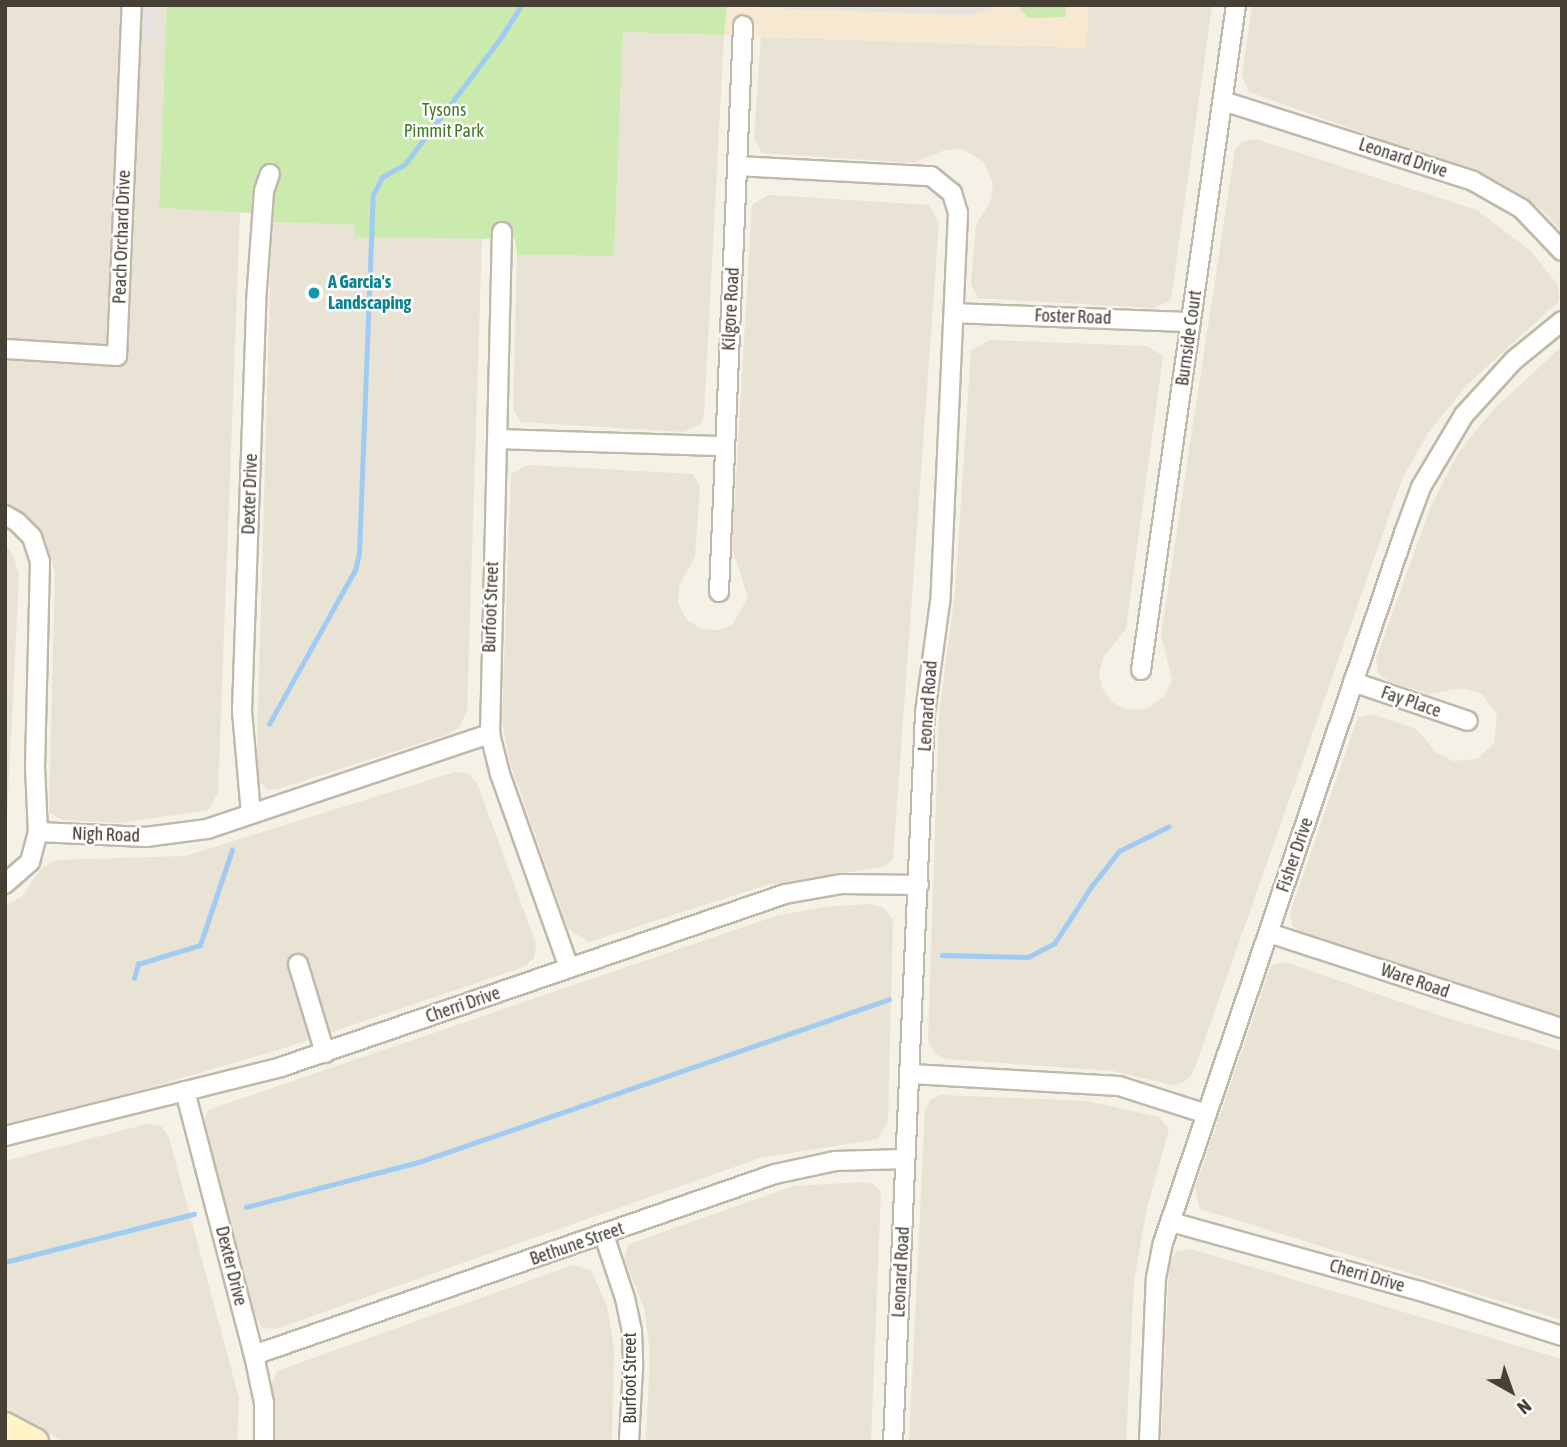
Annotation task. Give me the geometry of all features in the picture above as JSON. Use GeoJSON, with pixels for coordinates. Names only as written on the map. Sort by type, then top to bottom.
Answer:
{"type":"FeatureCollection","features":[{"type":"Feature","properties":{"kind":"street","name":"Peach Orchard Drive"},"geometry":{"type":"LineString","coordinates":[[5,349],[117,356],[132,5]]}},
{"type":"Feature","properties":{"kind":"street","name":"Burnside Court"},"geometry":{"type":"LineString","coordinates":[[1141,670],[1236,5]]}},
{"type":"Feature","properties":{"kind":"street","name":"Kilgore Road"},"geometry":{"type":"LineString","coordinates":[[719,592],[743,26]]}},
{"type":"Feature","properties":{"kind":"street","name":"Leonard Drive"},"geometry":{"type":"LineString","coordinates":[[1223,101],[1473,181],[1522,209],[1562,251]]}},
{"type":"Feature","properties":{"kind":"street","name":"Leonard Road"},"geometry":{"type":"LineString","coordinates":[[737,166],[931,176],[953,183],[958,213],[940,602],[925,713],[893,1442]]}},
{"type":"Feature","properties":{"kind":"street","name":"Dexter Drive"},"geometry":{"type":"LineString","coordinates":[[251,814],[243,711],[256,302],[264,191],[271,174]]}},
{"type":"Feature","properties":{"kind":"street","name":"Burfoot Street"},"geometry":{"type":"LineString","coordinates":[[502,232],[490,734],[500,774],[569,968]]}},
{"type":"Feature","properties":{"kind":"street","name":"Foster Road"},"geometry":{"type":"LineString","coordinates":[[954,313],[1191,322]]}},
{"type":"Feature","properties":{"kind":"street","name":"Fisher Drive"},"geometry":{"type":"LineString","coordinates":[[1149,1442],[1156,1278],[1163,1243],[1404,533],[1421,487],[1440,450],[1487,387],[1562,321]]}},
{"type":"Feature","properties":{"kind":"street"},"geometry":{"type":"LineString","coordinates":[[497,439],[725,446]]}},
{"type":"Feature","properties":{"kind":"street"},"geometry":{"type":"LineString","coordinates":[[5,515],[17,522],[32,537],[40,562],[35,767],[38,832],[30,862],[5,884]]}},
{"type":"Feature","properties":{"kind":"street","name":"Fay Place"},"geometry":{"type":"LineString","coordinates":[[1353,682],[1468,721]]}},
{"type":"Feature","properties":{"kind":"street","name":"Nigh Road"},"geometry":{"type":"LineString","coordinates":[[38,832],[146,837],[182,834],[251,814],[490,734]]}},
{"type":"Feature","properties":{"kind":"street","name":"Cherri Drive"},"geometry":{"type":"LineString","coordinates":[[5,1136],[325,1053],[785,894],[822,886],[919,885]]}},
{"type":"Feature","properties":{"kind":"street","name":"Ware Road"},"geometry":{"type":"LineString","coordinates":[[1269,933],[1562,1028]]}},
{"type":"Feature","properties":{"kind":"street"},"geometry":{"type":"LineString","coordinates":[[298,964],[325,1053]]}},
{"type":"Feature","properties":{"kind":"street"},"geometry":{"type":"LineString","coordinates":[[911,1074],[1119,1086],[1207,1114]]}},
{"type":"Feature","properties":{"kind":"street","name":"Dexter Drive"},"geometry":{"type":"LineString","coordinates":[[185,1091],[254,1355],[264,1403],[264,1442]]}},
{"type":"Feature","properties":{"kind":"street","name":"Bethune Street"},"geometry":{"type":"LineString","coordinates":[[254,1355],[775,1174],[812,1164],[905,1159]]}},
{"type":"Feature","properties":{"kind":"street","name":"Cherri Drive"},"geometry":{"type":"LineString","coordinates":[[1171,1222],[1420,1291],[1562,1336]]}},
{"type":"Feature","properties":{"kind":"street","name":"Burfoot Street"},"geometry":{"type":"LineString","coordinates":[[604,1235],[625,1298],[632,1331],[629,1442]]}},
{"type":"Feature","properties":{"kind":"street"},"geometry":{"type":"LineString","coordinates":[[5,1426],[36,1442]]}},
{"type":"Feature","properties":{"kind":"shaded area"},"geometry":{"type":"Polygon","coordinates":[[[5,5],[167,5],[159,208],[240,212],[218,793],[208,810],[120,823],[62,820],[49,812],[55,572],[45,538],[24,513],[5,502],[5,5]]]}},
{"type":"Feature","properties":{"kind":"shaded area"},"geometry":{"type":"Polygon","coordinates":[[[117,5],[155,5],[155,40],[117,40],[117,5]]]}},
{"type":"Feature","properties":{"kind":"shaded area"},"geometry":{"type":"Polygon","coordinates":[[[624,5],[1088,5],[1087,48],[623,32],[624,5]]]}},
{"type":"Feature","properties":{"kind":"shaded area"},"geometry":{"type":"Polygon","coordinates":[[[761,5],[1001,5],[969,15],[761,8],[761,5]]]}},
{"type":"Feature","properties":{"kind":"shaded area"},"geometry":{"type":"Polygon","coordinates":[[[1088,5],[1212,5],[1171,300],[1154,308],[978,298],[971,284],[976,224],[991,201],[993,184],[984,162],[963,149],[945,150],[913,163],[762,153],[754,139],[761,37],[1086,48],[1088,5]]]}},
{"type":"Feature","properties":{"kind":"shaded area"},"geometry":{"type":"Polygon","coordinates":[[[1252,5],[1562,5],[1562,232],[1542,210],[1500,182],[1249,92],[1242,75],[1252,5]]]}},
{"type":"Feature","properties":{"kind":"shaded area"},"geometry":{"type":"Polygon","coordinates":[[[623,32],[724,35],[704,415],[701,424],[684,432],[521,422],[513,410],[517,255],[614,256],[623,32]]]}},
{"type":"Feature","properties":{"kind":"shaded area"},"geometry":{"type":"Polygon","coordinates":[[[1256,139],[1477,210],[1531,251],[1558,285],[1559,301],[1469,383],[1428,433],[1402,479],[1193,1073],[1184,1082],[1172,1085],[1113,1071],[946,1059],[934,1053],[928,1040],[939,713],[955,592],[971,351],[989,340],[1147,346],[1163,356],[1126,629],[1104,656],[1099,673],[1102,688],[1112,702],[1127,710],[1146,709],[1164,697],[1172,680],[1161,635],[1235,149],[1244,141],[1256,139]]]}},
{"type":"Feature","properties":{"kind":"shaded area"},"geometry":{"type":"Polygon","coordinates":[[[768,195],[929,205],[939,223],[893,859],[882,867],[766,885],[589,942],[568,929],[510,763],[502,721],[511,474],[527,465],[693,474],[700,487],[695,557],[679,586],[678,603],[686,619],[701,629],[718,630],[732,625],[748,598],[732,547],[752,205],[768,195]]]}},
{"type":"Feature","properties":{"kind":"shaded area"},"geometry":{"type":"Polygon","coordinates":[[[272,222],[355,225],[355,237],[482,238],[467,710],[459,728],[449,734],[278,789],[267,789],[256,778],[272,222]]]}},
{"type":"Feature","properties":{"kind":"shaded area"},"geometry":{"type":"Polygon","coordinates":[[[1562,346],[1562,1015],[1506,1003],[1301,933],[1292,925],[1290,913],[1358,717],[1372,714],[1416,729],[1437,753],[1453,761],[1477,759],[1494,743],[1497,715],[1482,694],[1462,688],[1429,694],[1388,681],[1378,673],[1376,659],[1431,506],[1458,453],[1494,409],[1562,346]]]}},
{"type":"Feature","properties":{"kind":"shaded area"},"geometry":{"type":"Polygon","coordinates":[[[5,546],[13,554],[19,575],[5,859],[5,546]]]}},
{"type":"Feature","properties":{"kind":"shaded area"},"geometry":{"type":"Polygon","coordinates":[[[455,772],[469,774],[477,783],[536,944],[534,958],[526,966],[288,1047],[124,1095],[5,1124],[5,906],[22,896],[42,868],[55,860],[185,856],[455,772]]]}},
{"type":"Feature","properties":{"kind":"shaded area"},"geometry":{"type":"Polygon","coordinates":[[[872,904],[885,909],[893,920],[888,1121],[878,1139],[760,1158],[276,1329],[263,1328],[256,1318],[203,1127],[208,1110],[776,916],[823,907],[872,904]]]}},
{"type":"Feature","properties":{"kind":"shaded area"},"geometry":{"type":"Polygon","coordinates":[[[1285,962],[1447,1018],[1562,1051],[1562,1320],[1200,1209],[1195,1188],[1271,965],[1285,962]]]}},
{"type":"Feature","properties":{"kind":"shaded area"},"geometry":{"type":"Polygon","coordinates":[[[941,1095],[1086,1101],[1159,1117],[1169,1129],[1146,1212],[1134,1281],[1126,1442],[909,1442],[925,1110],[930,1100],[941,1095]]]}},
{"type":"Feature","properties":{"kind":"shaded area"},"geometry":{"type":"Polygon","coordinates":[[[147,1124],[161,1126],[169,1137],[239,1398],[237,1442],[65,1442],[5,1409],[5,1161],[147,1124]]]}},
{"type":"Feature","properties":{"kind":"shaded area"},"geometry":{"type":"Polygon","coordinates":[[[862,1182],[874,1184],[881,1192],[871,1442],[646,1442],[650,1350],[644,1308],[624,1258],[629,1244],[794,1186],[862,1182]]]}},
{"type":"Feature","properties":{"kind":"shaded area"},"geometry":{"type":"Polygon","coordinates":[[[1191,1249],[1562,1359],[1562,1442],[1161,1442],[1169,1264],[1176,1252],[1191,1249]]]}},
{"type":"Feature","properties":{"kind":"shaded area"},"geometry":{"type":"Polygon","coordinates":[[[573,1265],[591,1270],[607,1306],[614,1348],[612,1442],[273,1442],[272,1383],[277,1371],[573,1265]]]}},
{"type":"Feature","properties":{"kind":"green space","name":"Tysons Pimmit Park"},"geometry":{"type":"Polygon","coordinates":[[[167,5],[727,5],[724,35],[623,32],[614,256],[517,255],[515,239],[355,237],[355,225],[272,222],[272,214],[159,208],[167,5]]]}},
{"type":"Feature","properties":{"kind":"green space"},"geometry":{"type":"Polygon","coordinates":[[[1017,5],[1066,5],[1066,17],[1028,18],[1017,5]]]}},
{"type":"Feature","properties":{"kind":"waterway"},"geometry":{"type":"LineString","coordinates":[[269,724],[355,570],[359,554],[373,195],[382,177],[405,164],[502,36],[521,5]]}},
{"type":"Feature","properties":{"kind":"waterway"},"geometry":{"type":"LineString","coordinates":[[942,955],[1028,957],[1054,944],[1091,887],[1119,851],[1168,827]]}},
{"type":"Feature","properties":{"kind":"waterway"},"geometry":{"type":"LineString","coordinates":[[134,978],[138,964],[200,945],[232,850]]}},
{"type":"Feature","properties":{"kind":"waterway"},"geometry":{"type":"LineString","coordinates":[[246,1207],[422,1161],[889,999]]}},
{"type":"Feature","properties":{"kind":"waterway"},"geometry":{"type":"LineString","coordinates":[[5,1262],[194,1214]]}},
{"type":"Feature","properties":{"kind":"place","name":"A Garcia's Landscaping"},"geometry":{"type":"Point","coordinates":[314,293]}}]}
